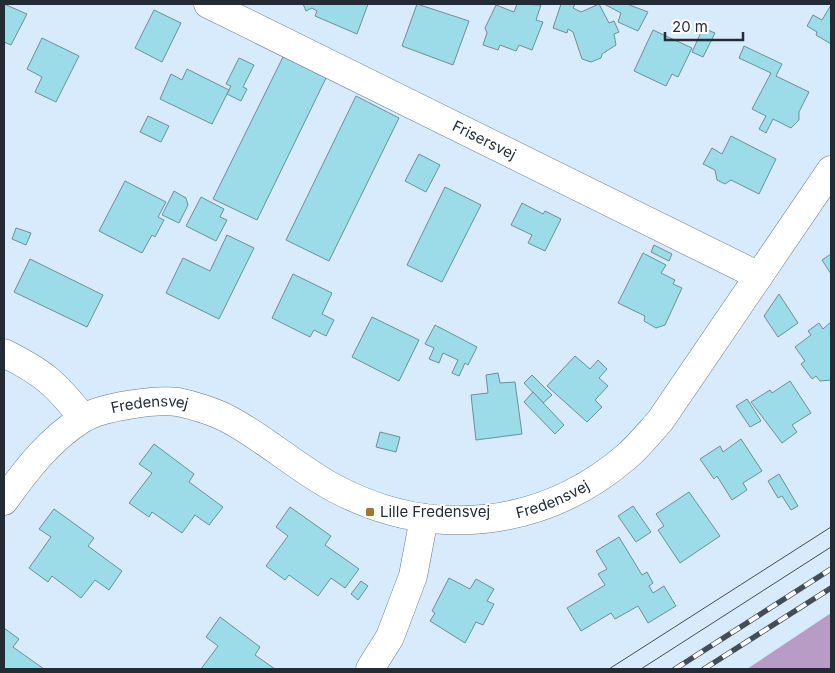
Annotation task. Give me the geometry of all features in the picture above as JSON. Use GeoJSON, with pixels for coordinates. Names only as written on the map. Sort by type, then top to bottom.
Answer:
{"type":"FeatureCollection","features":[{"type":"Feature","properties":{"kind":"street","name":"Frisersvej"},"geometry":{"type":"LineString","coordinates":[[208,4],[236,10],[759,276]]}},
{"type":"Feature","properties":{"kind":"street","name":"Fredensvej"},"geometry":{"type":"LineString","coordinates":[[4,501],[35,458],[82,418],[126,404],[177,402],[227,418],[344,493],[378,509],[424,518],[476,522],[530,511],[586,486],[627,457],[660,421],[831,170]]}},
{"type":"Feature","properties":{"kind":"street"},"geometry":{"type":"LineString","coordinates":[[4,353],[34,368],[57,386],[82,418]]}},
{"type":"Feature","properties":{"kind":"street"},"geometry":{"type":"LineString","coordinates":[[370,669],[390,637],[413,576],[424,518]]}},
{"type":"Feature","properties":{"kind":"shaded area"},"geometry":{"type":"Polygon","coordinates":[[[831,613],[831,669],[747,669],[831,613]]]}},
{"type":"Feature","properties":{"kind":"building"},"geometry":{"type":"Polygon","coordinates":[[[4,4],[27,14],[11,45],[4,42],[4,4]]]}},
{"type":"Feature","properties":{"kind":"building"},"geometry":{"type":"Polygon","coordinates":[[[303,4],[368,4],[357,34],[315,16],[317,11],[312,8],[306,11],[303,4]]]}},
{"type":"Feature","properties":{"kind":"building"},"geometry":{"type":"Polygon","coordinates":[[[417,4],[469,21],[453,65],[402,46],[417,4]]]}},
{"type":"Feature","properties":{"kind":"building"},"geometry":{"type":"Polygon","coordinates":[[[517,4],[541,5],[536,20],[543,22],[532,50],[519,45],[516,51],[500,45],[498,50],[483,45],[487,33],[485,28],[496,5],[514,12],[517,4]]]}},
{"type":"Feature","properties":{"kind":"building"},"geometry":{"type":"Polygon","coordinates":[[[561,4],[575,4],[573,8],[581,12],[599,4],[609,23],[614,21],[619,32],[614,34],[616,45],[602,54],[601,58],[591,62],[582,59],[573,32],[568,29],[567,33],[553,28],[561,4]]]}},
{"type":"Feature","properties":{"kind":"building"},"geometry":{"type":"Polygon","coordinates":[[[604,4],[627,4],[648,12],[638,31],[618,22],[621,13],[604,4]]]}},
{"type":"Feature","properties":{"kind":"building"},"geometry":{"type":"Polygon","coordinates":[[[831,5],[831,44],[816,35],[817,32],[807,26],[813,15],[822,20],[831,5]]]}},
{"type":"Feature","properties":{"kind":"building"},"geometry":{"type":"Polygon","coordinates":[[[154,10],[181,23],[162,62],[135,48],[154,10]]]}},
{"type":"Feature","properties":{"kind":"building"},"geometry":{"type":"Polygon","coordinates":[[[703,28],[715,33],[703,57],[692,52],[703,28]]]}},
{"type":"Feature","properties":{"kind":"building"},"geometry":{"type":"Polygon","coordinates":[[[653,30],[692,48],[678,77],[672,74],[666,86],[634,71],[653,30]]]}},
{"type":"Feature","properties":{"kind":"building"},"geometry":{"type":"Polygon","coordinates":[[[42,38],[79,56],[56,102],[35,92],[42,77],[27,69],[42,38]]]}},
{"type":"Feature","properties":{"kind":"building"},"geometry":{"type":"Polygon","coordinates":[[[744,46],[782,64],[776,76],[809,92],[799,112],[799,120],[791,128],[773,119],[766,133],[759,129],[766,116],[752,109],[771,73],[739,58],[744,46]]]}},
{"type":"Feature","properties":{"kind":"building"},"geometry":{"type":"Polygon","coordinates":[[[284,55],[327,76],[257,220],[213,199],[284,55]]]}},
{"type":"Feature","properties":{"kind":"building"},"geometry":{"type":"Polygon","coordinates":[[[239,58],[254,65],[243,87],[247,89],[241,101],[227,94],[231,86],[226,84],[239,58]]]}},
{"type":"Feature","properties":{"kind":"building"},"geometry":{"type":"Polygon","coordinates":[[[187,69],[229,90],[212,124],[160,99],[171,74],[182,80],[187,69]]]}},
{"type":"Feature","properties":{"kind":"building"},"geometry":{"type":"Polygon","coordinates":[[[356,96],[399,118],[329,261],[286,240],[356,96]]]}},
{"type":"Feature","properties":{"kind":"building"},"geometry":{"type":"Polygon","coordinates":[[[148,116],[169,126],[161,142],[140,132],[148,116]]]}},
{"type":"Feature","properties":{"kind":"building"},"geometry":{"type":"Polygon","coordinates":[[[731,136],[776,159],[759,194],[731,180],[725,184],[717,180],[715,170],[703,164],[712,148],[722,154],[731,136]]]}},
{"type":"Feature","properties":{"kind":"building"},"geometry":{"type":"Polygon","coordinates":[[[419,154],[440,165],[426,192],[405,181],[419,154]]]}},
{"type":"Feature","properties":{"kind":"building"},"geometry":{"type":"Polygon","coordinates":[[[125,181],[166,202],[158,217],[164,220],[155,237],[152,235],[142,253],[99,231],[125,181]]]}},
{"type":"Feature","properties":{"kind":"building"},"geometry":{"type":"Polygon","coordinates":[[[445,187],[481,205],[442,282],[407,265],[445,187]]]}},
{"type":"Feature","properties":{"kind":"building"},"geometry":{"type":"Polygon","coordinates":[[[174,191],[186,198],[188,205],[179,223],[162,215],[174,191]]]}},
{"type":"Feature","properties":{"kind":"building"},"geometry":{"type":"Polygon","coordinates":[[[201,197],[224,209],[220,217],[227,220],[216,241],[186,226],[201,197]]]}},
{"type":"Feature","properties":{"kind":"building"},"geometry":{"type":"Polygon","coordinates":[[[522,203],[543,214],[545,211],[561,219],[545,251],[528,243],[532,235],[511,225],[522,203]]]}},
{"type":"Feature","properties":{"kind":"building"},"geometry":{"type":"Polygon","coordinates":[[[16,228],[31,233],[26,245],[12,239],[16,228]]]}},
{"type":"Feature","properties":{"kind":"building"},"geometry":{"type":"Polygon","coordinates":[[[227,235],[254,248],[219,319],[166,293],[183,258],[210,271],[227,235]]]}},
{"type":"Feature","properties":{"kind":"building"},"geometry":{"type":"Polygon","coordinates":[[[654,245],[672,254],[669,261],[651,252],[654,245]]]}},
{"type":"Feature","properties":{"kind":"building"},"geometry":{"type":"Polygon","coordinates":[[[643,253],[666,265],[661,273],[675,280],[673,284],[682,288],[665,325],[656,328],[644,321],[645,316],[618,303],[643,253]]]}},
{"type":"Feature","properties":{"kind":"building"},"geometry":{"type":"Polygon","coordinates":[[[831,254],[831,274],[822,260],[831,254]]]}},
{"type":"Feature","properties":{"kind":"building"},"geometry":{"type":"Polygon","coordinates":[[[30,259],[103,295],[87,327],[14,292],[30,259]]]}},
{"type":"Feature","properties":{"kind":"building"},"geometry":{"type":"Polygon","coordinates":[[[293,274],[332,293],[322,314],[334,320],[326,336],[314,330],[310,337],[272,318],[293,274]]]}},
{"type":"Feature","properties":{"kind":"building"},"geometry":{"type":"Polygon","coordinates":[[[779,294],[798,323],[778,337],[764,316],[779,294]]]}},
{"type":"Feature","properties":{"kind":"building"},"geometry":{"type":"Polygon","coordinates":[[[372,317],[419,340],[399,381],[352,357],[372,317]]]}},
{"type":"Feature","properties":{"kind":"building"},"geometry":{"type":"Polygon","coordinates":[[[831,322],[831,380],[820,381],[816,376],[812,379],[801,364],[805,361],[795,347],[811,335],[808,331],[819,323],[823,329],[831,322]]]}},
{"type":"Feature","properties":{"kind":"building"},"geometry":{"type":"Polygon","coordinates":[[[435,325],[477,347],[468,365],[465,363],[459,376],[452,373],[458,360],[443,353],[439,363],[429,359],[434,348],[425,344],[435,325]]]}},
{"type":"Feature","properties":{"kind":"building"},"geometry":{"type":"Polygon","coordinates":[[[575,356],[590,369],[598,360],[607,369],[599,378],[608,386],[595,400],[602,407],[587,422],[547,386],[575,356]]]}},
{"type":"Feature","properties":{"kind":"building"},"geometry":{"type":"Polygon","coordinates":[[[498,373],[500,383],[515,382],[522,434],[476,440],[471,395],[488,393],[486,375],[498,373]]]}},
{"type":"Feature","properties":{"kind":"building"},"geometry":{"type":"Polygon","coordinates":[[[532,375],[552,395],[543,403],[524,383],[532,375]]]}},
{"type":"Feature","properties":{"kind":"building"},"geometry":{"type":"Polygon","coordinates":[[[790,381],[811,413],[792,425],[797,432],[782,443],[751,402],[770,390],[772,393],[790,381]]]}},
{"type":"Feature","properties":{"kind":"building"},"geometry":{"type":"Polygon","coordinates":[[[533,392],[564,425],[555,434],[524,402],[533,392]]]}},
{"type":"Feature","properties":{"kind":"building"},"geometry":{"type":"Polygon","coordinates":[[[747,399],[761,421],[750,427],[736,406],[747,399]]]}},
{"type":"Feature","properties":{"kind":"building"},"geometry":{"type":"Polygon","coordinates":[[[380,432],[400,437],[396,452],[376,447],[380,432]]]}},
{"type":"Feature","properties":{"kind":"building"},"geometry":{"type":"Polygon","coordinates":[[[741,439],[762,471],[743,483],[747,490],[732,500],[717,476],[714,479],[700,459],[720,446],[723,452],[741,439]]]}},
{"type":"Feature","properties":{"kind":"building"},"geometry":{"type":"Polygon","coordinates":[[[154,444],[194,474],[189,482],[223,507],[209,525],[195,515],[182,533],[152,512],[149,517],[129,503],[152,473],[139,464],[154,444]]]}},
{"type":"Feature","properties":{"kind":"building"},"geometry":{"type":"Polygon","coordinates":[[[779,474],[798,506],[791,510],[782,496],[778,498],[768,481],[779,474]]]}},
{"type":"Feature","properties":{"kind":"building"},"geometry":{"type":"Polygon","coordinates":[[[689,492],[720,536],[680,563],[658,530],[664,526],[656,514],[689,492]]]}},
{"type":"Feature","properties":{"kind":"building"},"geometry":{"type":"Polygon","coordinates":[[[633,506],[651,532],[636,542],[618,516],[633,506]]]}},
{"type":"Feature","properties":{"kind":"building"},"geometry":{"type":"Polygon","coordinates":[[[290,507],[331,536],[325,545],[359,569],[345,588],[331,578],[318,596],[289,575],[285,580],[266,566],[288,536],[276,527],[290,507]]]}},
{"type":"Feature","properties":{"kind":"building"},"geometry":{"type":"Polygon","coordinates":[[[54,509],[94,538],[88,546],[122,571],[109,590],[95,580],[81,598],[52,576],[48,582],[29,568],[51,537],[39,529],[54,509]]]}},
{"type":"Feature","properties":{"kind":"building"},"geometry":{"type":"Polygon","coordinates":[[[619,537],[642,575],[647,572],[653,583],[649,586],[653,593],[664,586],[676,606],[648,623],[638,606],[615,619],[611,613],[581,631],[567,608],[605,585],[598,574],[607,569],[596,551],[619,537]]]}},
{"type":"Feature","properties":{"kind":"building"},"geometry":{"type":"Polygon","coordinates":[[[449,578],[470,589],[476,579],[494,589],[487,601],[494,604],[483,625],[476,622],[465,643],[430,621],[435,613],[432,611],[449,578]]]}},
{"type":"Feature","properties":{"kind":"building"},"geometry":{"type":"Polygon","coordinates":[[[361,581],[368,586],[358,600],[351,594],[361,581]]]}},
{"type":"Feature","properties":{"kind":"building"},"geometry":{"type":"Polygon","coordinates":[[[220,617],[260,647],[255,655],[275,669],[201,669],[218,646],[206,637],[220,617]]]}},
{"type":"Feature","properties":{"kind":"building"},"geometry":{"type":"Polygon","coordinates":[[[4,628],[19,639],[13,647],[44,669],[4,669],[4,628]]]}},
{"type":"Feature","properties":{"kind":"tram line"},"geometry":{"type":"LineString","coordinates":[[609,669],[831,527]]}},
{"type":"Feature","properties":{"kind":"tram line"},"geometry":{"type":"LineString","coordinates":[[641,669],[831,547]]}},
{"type":"Feature","properties":{"kind":"railway"},"geometry":{"type":"LineString","coordinates":[[675,669],[831,569]]}},
{"type":"Feature","properties":{"kind":"railway"},"geometry":{"type":"LineString","coordinates":[[704,669],[831,588]]}},
{"type":"Feature","properties":{"kind":"place","name":"Lille Fredensvej"},"geometry":{"type":"Point","coordinates":[370,512]}}]}
